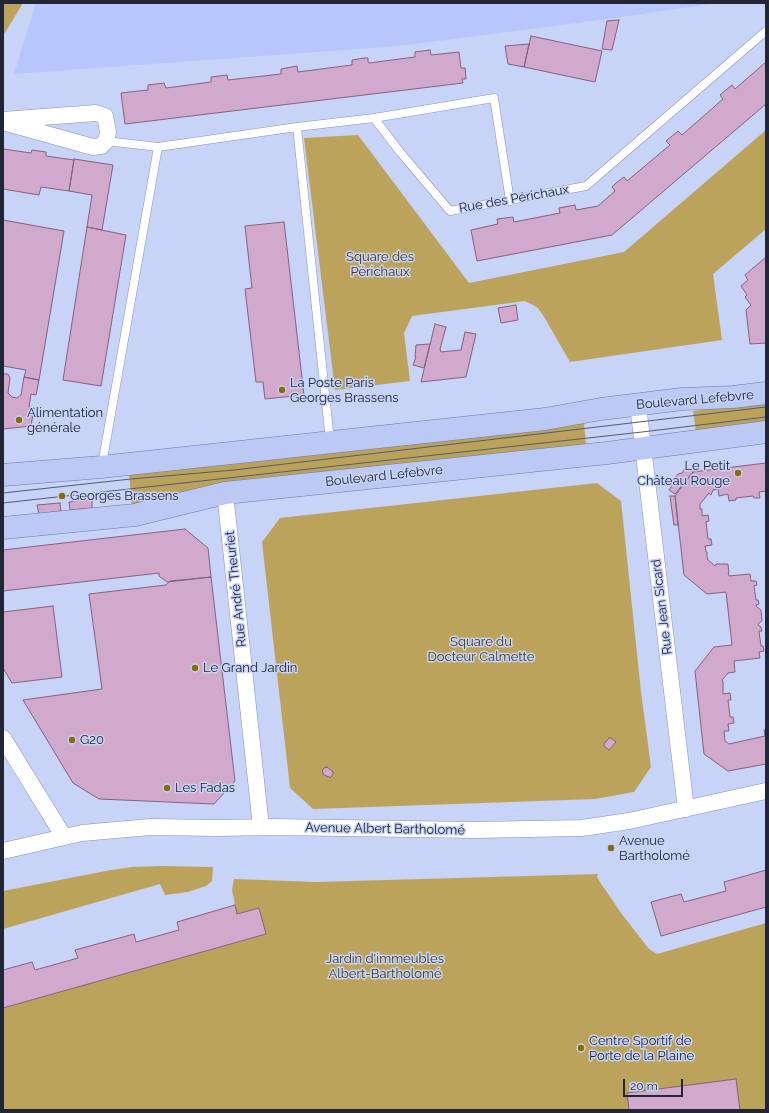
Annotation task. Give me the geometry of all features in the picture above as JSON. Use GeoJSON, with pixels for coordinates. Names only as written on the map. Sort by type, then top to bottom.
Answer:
{"type":"FeatureCollection","features":[{"type":"Feature","properties":{"kind":"main road","name":"Boulevard Lefebvre"},"geometry":{"type":"LineString","coordinates":[[3,475],[101,467],[545,419],[601,409],[682,399],[733,397],[766,393]]}},
{"type":"Feature","properties":{"kind":"main road","name":"Boulevard Lefebvre"},"geometry":{"type":"LineString","coordinates":[[3,528],[135,515],[225,493],[643,449],[766,432]]}},
{"type":"Feature","properties":{"kind":"street"},"geometry":{"type":"LineString","coordinates":[[96,113],[105,116],[108,132],[106,141],[101,146],[93,147],[3,121],[96,113]]}},
{"type":"Feature","properties":{"kind":"street","name":"Rue Jean Sicard"},"geometry":{"type":"LineString","coordinates":[[638,405],[686,809]]}},
{"type":"Feature","properties":{"kind":"street","name":"Rue André Theuriet"},"geometry":{"type":"LineString","coordinates":[[225,493],[261,827]]}},
{"type":"Feature","properties":{"kind":"street"},"geometry":{"type":"LineString","coordinates":[[3,738],[64,837]]}},
{"type":"Feature","properties":{"kind":"street","name":"Avenue Albert Bartholomé"},"geometry":{"type":"LineString","coordinates":[[3,851],[82,833],[150,827],[476,830],[582,828],[629,821],[766,791]]}},
{"type":"Feature","properties":{"kind":"lane","name":"Rue des Périchaux"},"geometry":{"type":"LineString","coordinates":[[374,118],[400,152],[450,211],[586,186],[766,31]]}},
{"type":"Feature","properties":{"kind":"lane"},"geometry":{"type":"LineString","coordinates":[[106,141],[158,147],[297,127],[374,118],[494,98],[510,201]]}},
{"type":"Feature","properties":{"kind":"lane"},"geometry":{"type":"LineString","coordinates":[[297,127],[330,442]]}},
{"type":"Feature","properties":{"kind":"lane"},"geometry":{"type":"LineString","coordinates":[[101,467],[158,147]]}},
{"type":"Feature","properties":{"kind":"shaded area"},"geometry":{"type":"Polygon","coordinates":[[[36,3],[717,3],[400,46],[14,74],[36,3]]]}},
{"type":"Feature","properties":{"kind":"green space"},"geometry":{"type":"Polygon","coordinates":[[[3,3],[23,3],[3,36],[3,3]]]}},
{"type":"Feature","properties":{"kind":"green space","name":"Square des Périchaux"},"geometry":{"type":"Polygon","coordinates":[[[766,130],[766,229],[713,274],[722,340],[570,362],[543,315],[537,307],[525,301],[412,316],[404,333],[410,381],[335,390],[304,138],[358,135],[469,283],[624,252],[766,130]]]}},
{"type":"Feature","properties":{"kind":"green space"},"geometry":{"type":"Polygon","coordinates":[[[766,402],[766,423],[696,432],[693,411],[766,402]]]}},
{"type":"Feature","properties":{"kind":"green space"},"geometry":{"type":"Polygon","coordinates":[[[584,423],[586,445],[132,506],[129,475],[584,423]]]}},
{"type":"Feature","properties":{"kind":"green space","name":"Square du Docteur Calmette"},"geometry":{"type":"Polygon","coordinates":[[[597,483],[621,501],[641,692],[651,767],[634,792],[595,799],[313,809],[290,788],[262,542],[280,518],[597,483]]]}},
{"type":"Feature","properties":{"kind":"green space"},"geometry":{"type":"Polygon","coordinates":[[[132,867],[213,867],[212,881],[206,886],[188,892],[165,895],[160,884],[3,929],[3,891],[111,870],[132,867]]]}},
{"type":"Feature","properties":{"kind":"green space","name":"Jardin d'immeubles Albert-Bartholomé"},"geometry":{"type":"Polygon","coordinates":[[[598,874],[597,877],[621,913],[649,949],[657,954],[766,923],[766,1110],[3,1110],[3,1008],[266,934],[259,908],[237,914],[232,890],[234,879],[316,882],[598,874]]]}},
{"type":"Feature","properties":{"kind":"building"},"geometry":{"type":"Polygon","coordinates":[[[619,20],[612,50],[602,49],[607,21],[619,20]]]}},
{"type":"Feature","properties":{"kind":"building"},"geometry":{"type":"Polygon","coordinates":[[[531,36],[602,51],[595,82],[524,67],[531,36]]]}},
{"type":"Feature","properties":{"kind":"building"},"geometry":{"type":"Polygon","coordinates":[[[529,44],[524,67],[508,64],[505,46],[529,44]]]}},
{"type":"Feature","properties":{"kind":"building"},"geometry":{"type":"Polygon","coordinates":[[[430,50],[431,55],[459,52],[461,68],[465,68],[466,79],[462,79],[463,83],[125,124],[121,93],[148,90],[148,85],[164,83],[166,88],[211,82],[211,77],[227,75],[228,80],[281,74],[281,69],[297,66],[298,72],[352,65],[352,60],[364,58],[368,58],[369,63],[415,57],[415,52],[430,50]]]}},
{"type":"Feature","properties":{"kind":"building"},"geometry":{"type":"Polygon","coordinates":[[[766,62],[766,104],[612,235],[477,261],[471,230],[498,224],[497,219],[513,217],[514,222],[560,213],[559,208],[575,205],[576,210],[598,206],[615,191],[612,187],[616,183],[624,177],[627,181],[670,145],[666,141],[678,131],[682,135],[723,99],[720,95],[732,85],[735,89],[766,62]]]}},
{"type":"Feature","properties":{"kind":"building"},"geometry":{"type":"Polygon","coordinates":[[[3,149],[31,153],[32,150],[46,152],[46,156],[74,160],[69,191],[41,187],[39,195],[3,189],[3,149]]]}},
{"type":"Feature","properties":{"kind":"building"},"geometry":{"type":"Polygon","coordinates":[[[74,159],[113,165],[102,230],[87,227],[92,195],[69,191],[74,159]]]}},
{"type":"Feature","properties":{"kind":"building"},"geometry":{"type":"Polygon","coordinates":[[[3,220],[64,231],[39,380],[24,377],[26,370],[3,366],[3,220]]]}},
{"type":"Feature","properties":{"kind":"building"},"geometry":{"type":"Polygon","coordinates":[[[284,222],[304,395],[265,399],[263,382],[256,382],[245,289],[252,288],[245,226],[284,222]]]}},
{"type":"Feature","properties":{"kind":"building"},"geometry":{"type":"Polygon","coordinates":[[[87,227],[126,235],[101,386],[63,380],[87,227]]]}},
{"type":"Feature","properties":{"kind":"building"},"geometry":{"type":"Polygon","coordinates":[[[766,257],[766,343],[750,344],[746,310],[751,305],[745,297],[747,295],[741,286],[748,280],[745,275],[766,257]]]}},
{"type":"Feature","properties":{"kind":"building"},"geometry":{"type":"Polygon","coordinates":[[[516,305],[518,320],[501,323],[498,308],[516,305]]]}},
{"type":"Feature","properties":{"kind":"building"},"geometry":{"type":"Polygon","coordinates":[[[435,324],[446,327],[440,349],[441,352],[461,350],[465,332],[476,334],[466,377],[421,382],[435,324]]]}},
{"type":"Feature","properties":{"kind":"building"},"geometry":{"type":"Polygon","coordinates":[[[430,344],[424,368],[413,365],[416,357],[416,345],[430,344]]]}},
{"type":"Feature","properties":{"kind":"building"},"geometry":{"type":"Polygon","coordinates":[[[3,374],[8,374],[10,378],[8,393],[12,397],[17,398],[21,395],[24,377],[39,380],[36,395],[31,394],[29,407],[34,408],[31,426],[3,429],[3,374]]]}},
{"type":"Feature","properties":{"kind":"building"},"geometry":{"type":"Polygon","coordinates":[[[766,463],[766,491],[759,492],[760,498],[754,498],[753,496],[736,498],[736,500],[729,501],[728,494],[719,496],[718,489],[713,490],[711,495],[709,493],[700,504],[702,516],[708,515],[709,521],[706,522],[708,539],[711,539],[712,545],[705,546],[707,559],[715,566],[716,564],[728,564],[729,576],[750,574],[751,581],[756,581],[757,585],[754,586],[756,600],[758,600],[759,604],[756,605],[761,610],[762,621],[758,624],[762,631],[759,631],[761,646],[763,646],[764,651],[759,652],[760,658],[734,661],[735,672],[728,673],[722,680],[723,694],[730,693],[731,700],[728,700],[730,717],[733,717],[734,723],[728,724],[729,731],[724,731],[725,741],[729,744],[765,736],[764,730],[766,730],[766,764],[728,771],[704,754],[695,671],[714,647],[732,645],[726,592],[707,594],[684,575],[675,496],[693,472],[766,463]]]}},
{"type":"Feature","properties":{"kind":"building"},"geometry":{"type":"Polygon","coordinates":[[[686,467],[693,472],[675,494],[669,490],[673,484],[672,481],[678,474],[682,473],[686,467]]]}},
{"type":"Feature","properties":{"kind":"building"},"geometry":{"type":"Polygon","coordinates":[[[670,496],[675,496],[678,525],[674,525],[670,496]]]}},
{"type":"Feature","properties":{"kind":"building"},"geometry":{"type":"Polygon","coordinates":[[[92,499],[92,508],[70,510],[69,502],[92,499]]]}},
{"type":"Feature","properties":{"kind":"building"},"geometry":{"type":"Polygon","coordinates":[[[60,503],[61,511],[39,514],[37,505],[60,503]]]}},
{"type":"Feature","properties":{"kind":"building"},"geometry":{"type":"Polygon","coordinates":[[[185,529],[208,548],[211,577],[167,582],[159,576],[159,573],[3,591],[3,550],[185,529]]]}},
{"type":"Feature","properties":{"kind":"building"},"geometry":{"type":"Polygon","coordinates":[[[211,577],[235,781],[214,804],[99,799],[73,783],[23,700],[102,689],[89,594],[166,585],[170,581],[211,577]]]}},
{"type":"Feature","properties":{"kind":"building"},"geometry":{"type":"Polygon","coordinates":[[[53,606],[62,677],[12,683],[3,668],[3,612],[53,606]]]}},
{"type":"Feature","properties":{"kind":"building"},"geometry":{"type":"Polygon","coordinates":[[[609,738],[616,742],[609,750],[604,746],[604,744],[609,738]]]}},
{"type":"Feature","properties":{"kind":"building"},"geometry":{"type":"Polygon","coordinates":[[[327,767],[333,772],[330,778],[323,774],[322,771],[327,767]]]}},
{"type":"Feature","properties":{"kind":"building"},"geometry":{"type":"Polygon","coordinates":[[[766,870],[766,907],[661,936],[651,902],[681,894],[684,902],[726,891],[724,882],[766,870]]]}},
{"type":"Feature","properties":{"kind":"building"},"geometry":{"type":"Polygon","coordinates":[[[235,905],[237,914],[259,908],[266,934],[3,1008],[3,970],[32,962],[35,970],[78,958],[75,950],[134,934],[136,942],[179,930],[177,922],[235,905]]]}},
{"type":"Feature","properties":{"kind":"building"},"geometry":{"type":"Polygon","coordinates":[[[736,1079],[740,1110],[629,1110],[627,1093],[736,1079]]]}},
{"type":"Feature","properties":{"kind":"tram line"},"geometry":{"type":"LineString","coordinates":[[3,493],[131,479],[234,470],[766,407]]}},
{"type":"Feature","properties":{"kind":"tram line"},"geometry":{"type":"LineString","coordinates":[[3,503],[766,417]]}},
{"type":"Feature","properties":{"kind":"place","name":"La Poste Paris Georges Brassens"},"geometry":{"type":"Point","coordinates":[282,390]}},
{"type":"Feature","properties":{"kind":"place","name":"Alimentation générale"},"geometry":{"type":"Point","coordinates":[19,420]}},
{"type":"Feature","properties":{"kind":"place","name":"Le Petit Château Rouge"},"geometry":{"type":"Point","coordinates":[738,473]}},
{"type":"Feature","properties":{"kind":"place","name":"Georges Brassens"},"geometry":{"type":"Point","coordinates":[62,496]}},
{"type":"Feature","properties":{"kind":"place","name":"Le Grand Jardin"},"geometry":{"type":"Point","coordinates":[195,668]}},
{"type":"Feature","properties":{"kind":"place","name":"G20"},"geometry":{"type":"Point","coordinates":[72,740]}},
{"type":"Feature","properties":{"kind":"place","name":"Les Fadas"},"geometry":{"type":"Point","coordinates":[167,788]}},
{"type":"Feature","properties":{"kind":"place","name":"Avenue Bartholomé"},"geometry":{"type":"Point","coordinates":[611,848]}},
{"type":"Feature","properties":{"kind":"place","name":"Centre Sportif de Porte de la Plaine"},"geometry":{"type":"Point","coordinates":[581,1048]}}]}
